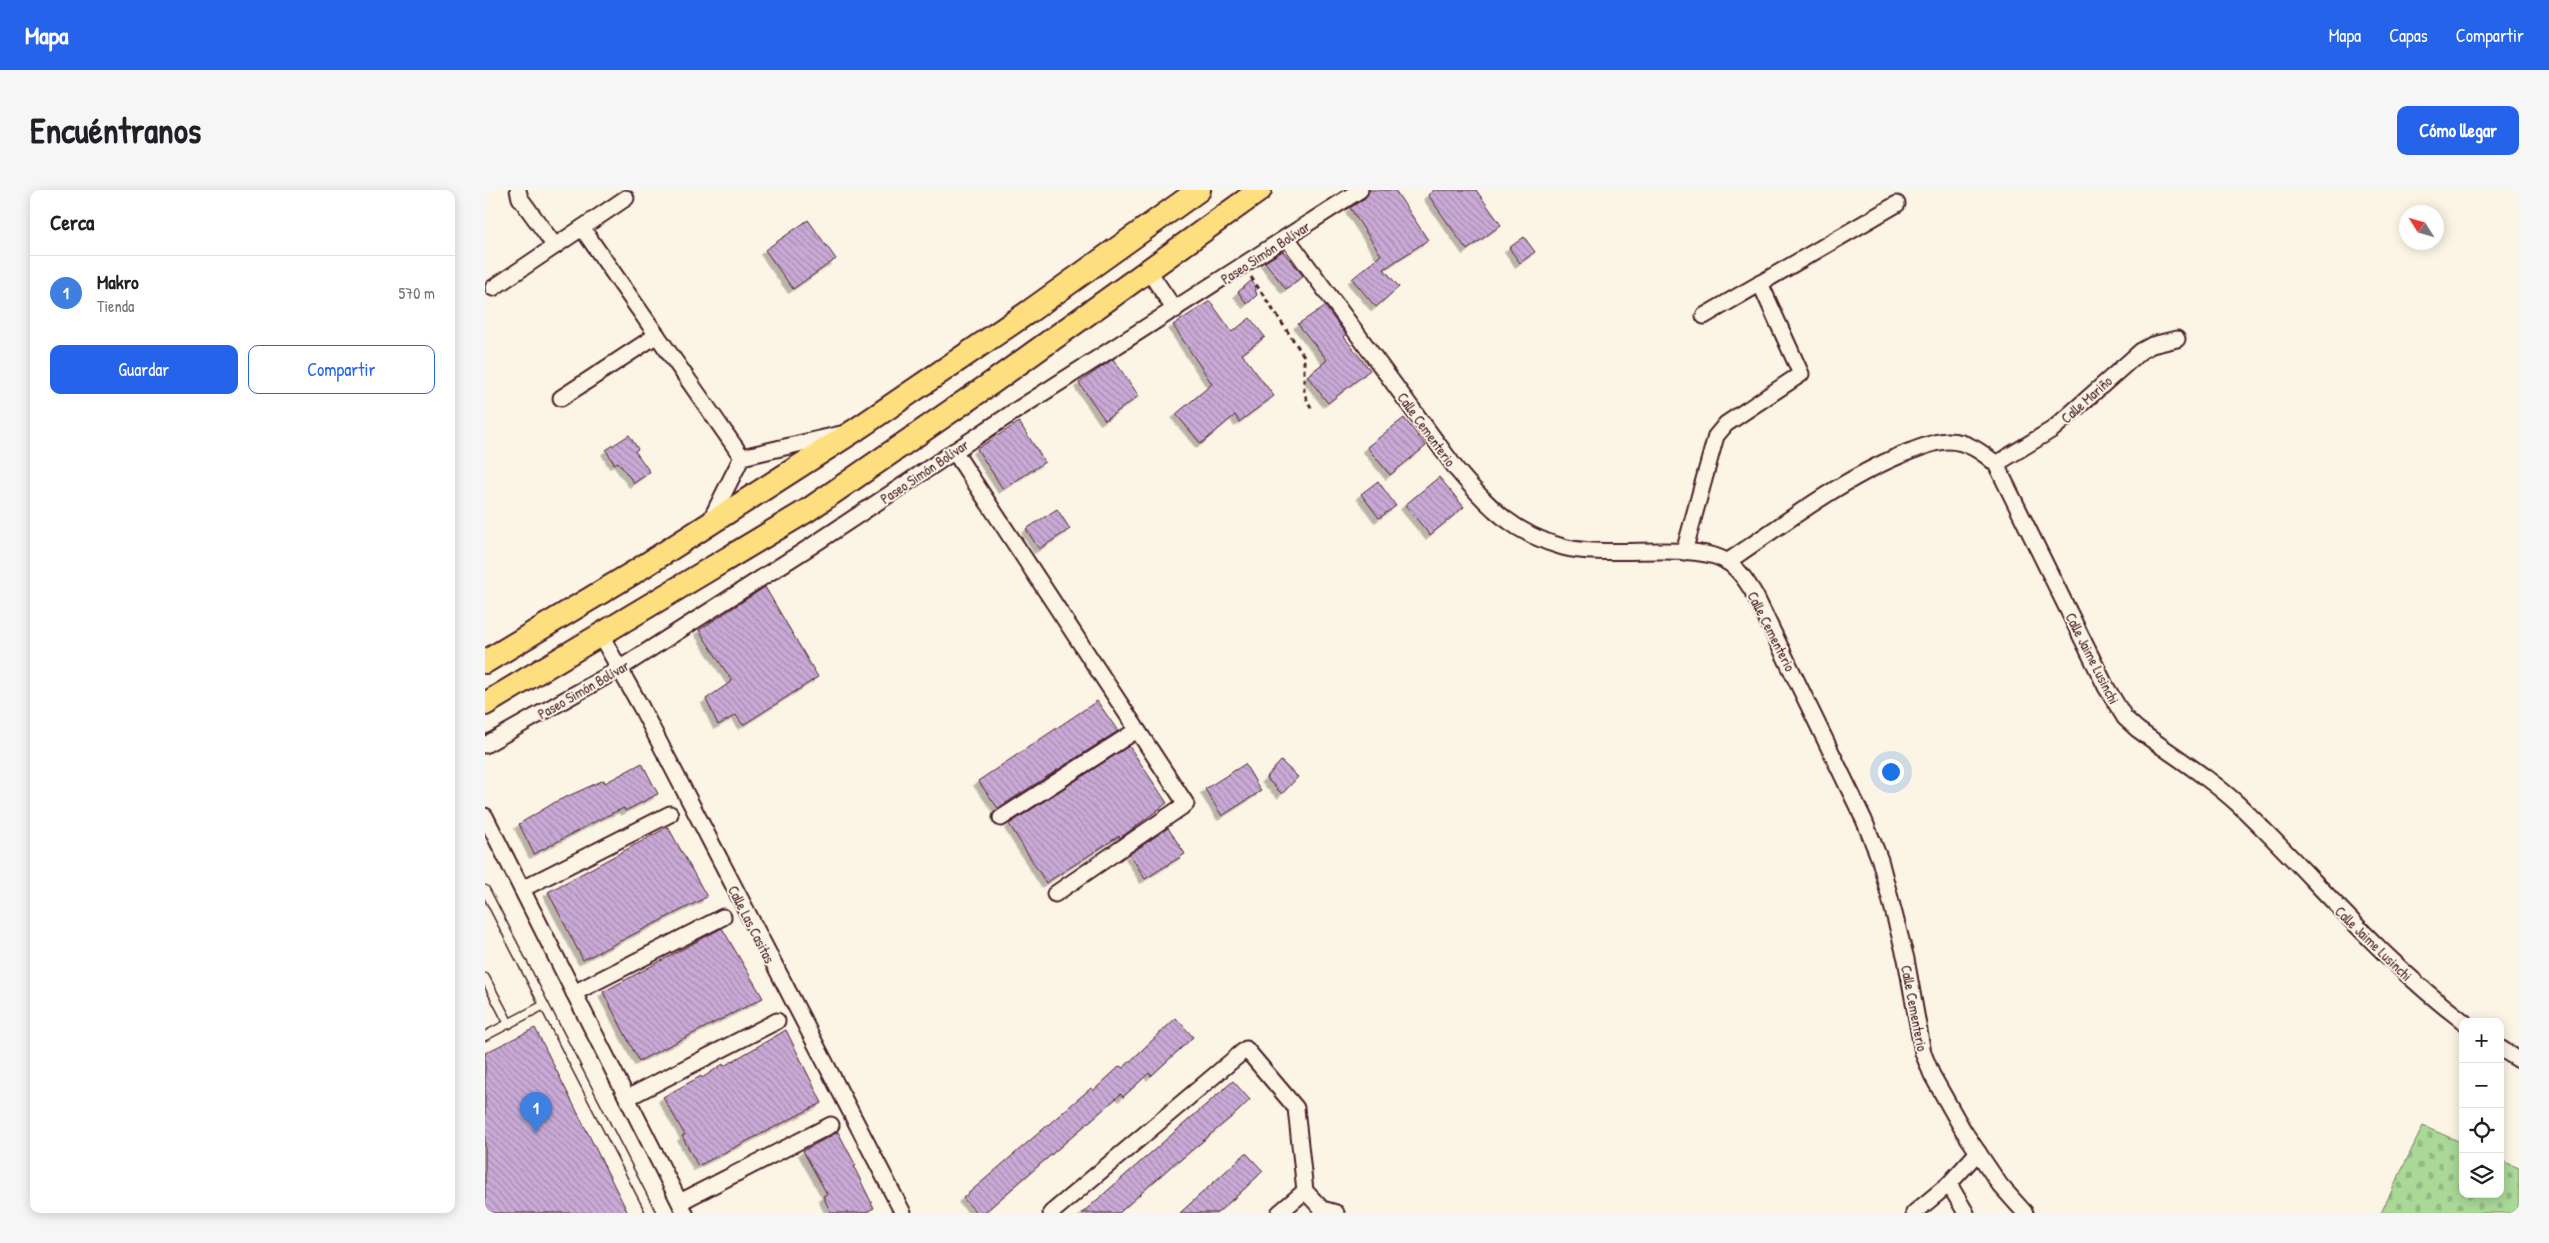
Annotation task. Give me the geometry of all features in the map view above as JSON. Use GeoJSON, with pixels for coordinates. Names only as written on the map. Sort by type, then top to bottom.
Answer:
{"type":"FeatureCollection","features":[{"type":"Feature","properties":{"kind":"main road"},"geometry":{"type":"LineString","coordinates":[[485,662],[709,524],[854,431],[1015,322],[1199,190]]}},
{"type":"Feature","properties":{"kind":"main road"},"geometry":{"type":"LineString","coordinates":[[485,704],[808,510],[985,387],[1259,190]]}},
{"type":"Feature","properties":{"kind":"street"},"geometry":{"type":"LineString","coordinates":[[518,190],[520,198],[555,246]]}},
{"type":"Feature","properties":{"kind":"street","name":"Paseo Simón Bolívar"},"geometry":{"type":"LineString","coordinates":[[485,745],[619,669],[1360,190]]}},
{"type":"Feature","properties":{"kind":"street"},"geometry":{"type":"LineString","coordinates":[[493,288],[626,198]]}},
{"type":"Feature","properties":{"kind":"street"},"geometry":{"type":"LineString","coordinates":[[1704,316],[1897,204]]}},
{"type":"Feature","properties":{"kind":"street"},"geometry":{"type":"LineString","coordinates":[[582,228],[742,457]]}},
{"type":"Feature","properties":{"kind":"street","name":"Calle Cementerio"},"geometry":{"type":"LineString","coordinates":[[1287,238],[1457,470],[1503,519],[1543,540],[1585,552],[1684,552],[1713,555],[1727,562],[1744,578],[1755,595],[1865,820],[1880,860],[1898,927],[1923,1053],[1944,1099],[2000,1185],[2025,1213]]}},
{"type":"Feature","properties":{"kind":"street"},"geometry":{"type":"LineString","coordinates":[[1148,270],[1175,310]]}},
{"type":"Feature","properties":{"kind":"street"},"geometry":{"type":"LineString","coordinates":[[1684,552],[1716,436],[1726,424],[1801,374],[1760,283]]}},
{"type":"Feature","properties":{"kind":"street"},"geometry":{"type":"LineString","coordinates":[[561,398],[657,335]]}},
{"type":"Feature","properties":{"kind":"street","name":"Calle Mariño"},"geometry":{"type":"LineString","coordinates":[[1996,464],[2053,429],[2141,351],[2152,345],[2177,338]]}},
{"type":"Feature","properties":{"kind":"street"},"geometry":{"type":"LineString","coordinates":[[742,457],[854,431]]}},
{"type":"Feature","properties":{"kind":"street","name":"Calle Jaime Lusinchi"},"geometry":{"type":"LineString","coordinates":[[1727,562],[1859,475],[1927,446],[1949,441],[1961,442],[1983,453],[1996,464],[2105,687],[2125,718],[2240,806],[2353,924],[2415,981],[2459,1018]]}},
{"type":"Feature","properties":{"kind":"street"},"geometry":{"type":"LineString","coordinates":[[954,451],[1186,804],[1055,894]]}},
{"type":"Feature","properties":{"kind":"street"},"geometry":{"type":"LineString","coordinates":[[709,524],[742,457]]}},
{"type":"Feature","properties":{"kind":"street","name":"Calle Las Casitas"},"geometry":{"type":"LineString","coordinates":[[601,636],[641,707],[903,1213]]}},
{"type":"Feature","properties":{"kind":"street"},"geometry":{"type":"LineString","coordinates":[[1001,818],[1137,730]]}},
{"type":"Feature","properties":{"kind":"street"},"geometry":{"type":"LineString","coordinates":[[522,889],[669,814]]}},
{"type":"Feature","properties":{"kind":"street"},"geometry":{"type":"LineString","coordinates":[[485,816],[682,1207],[831,1125]]}},
{"type":"Feature","properties":{"kind":"street"},"geometry":{"type":"LineString","coordinates":[[574,993],[723,917]]}},
{"type":"Feature","properties":{"kind":"street"},"geometry":{"type":"LineString","coordinates":[[627,1098],[777,1021]]}},
{"type":"Feature","properties":{"kind":"street"},"geometry":{"type":"LineString","coordinates":[[1051,1213],[1246,1049],[1296,1108],[1305,1191],[1325,1212]]}},
{"type":"Feature","properties":{"kind":"street"},"geometry":{"type":"LineString","coordinates":[[2504,1051],[2519,1060]]}},
{"type":"Feature","properties":{"kind":"street"},"geometry":{"type":"LineString","coordinates":[[1914,1213],[1949,1184],[1978,1152]]}},
{"type":"Feature","properties":{"kind":"street"},"geometry":{"type":"LineString","coordinates":[[1949,1184],[1966,1213]]}},
{"type":"Feature","properties":{"kind":"street"},"geometry":{"type":"LineString","coordinates":[[1279,1213],[1305,1191]]}},
{"type":"Feature","properties":{"kind":"lane"},"geometry":{"type":"LineString","coordinates":[[485,890],[651,1213]]}},
{"type":"Feature","properties":{"kind":"lane"},"geometry":{"type":"LineString","coordinates":[[485,978],[509,1024]]}},
{"type":"Feature","properties":{"kind":"lane"},"geometry":{"type":"LineString","coordinates":[[485,1036],[544,1005]]}},
{"type":"Feature","properties":{"kind":"path"},"geometry":{"type":"LineString","coordinates":[[1243,266],[1305,356],[1304,393],[1312,410]]}},
{"type":"Feature","properties":{"kind":"green space"},"geometry":{"type":"Polygon","coordinates":[[[2423,1126],[2459,1141],[2459,1198],[2504,1198],[2504,1162],[2519,1168],[2519,1213],[2381,1213],[2423,1126]]]}},
{"type":"Feature","properties":{"kind":"building"},"geometry":{"type":"Polygon","coordinates":[[[1369,190],[1395,190],[1428,240],[1384,269],[1399,287],[1376,307],[1352,279],[1381,255],[1350,208],[1365,198],[1369,190]]]}},
{"type":"Feature","properties":{"kind":"building"},"geometry":{"type":"Polygon","coordinates":[[[1434,190],[1476,190],[1501,225],[1467,250],[1428,195],[1434,190]]]}},
{"type":"Feature","properties":{"kind":"building"},"geometry":{"type":"Polygon","coordinates":[[[808,220],[836,259],[793,289],[765,250],[808,220]]]}},
{"type":"Feature","properties":{"kind":"building"},"geometry":{"type":"Polygon","coordinates":[[[1524,237],[1535,252],[1520,263],[1509,248],[1524,237]]]}},
{"type":"Feature","properties":{"kind":"building"},"geometry":{"type":"Polygon","coordinates":[[[1283,251],[1303,276],[1286,289],[1265,262],[1283,251]]]}},
{"type":"Feature","properties":{"kind":"building"},"geometry":{"type":"Polygon","coordinates":[[[1252,280],[1257,295],[1247,304],[1238,292],[1252,280]]]}},
{"type":"Feature","properties":{"kind":"building"},"geometry":{"type":"Polygon","coordinates":[[[1210,301],[1232,332],[1250,318],[1265,337],[1242,354],[1274,396],[1239,422],[1235,415],[1201,444],[1176,414],[1212,384],[1173,325],[1210,301]]]}},
{"type":"Feature","properties":{"kind":"building"},"geometry":{"type":"Polygon","coordinates":[[[1325,306],[1346,335],[1344,337],[1370,370],[1328,403],[1307,376],[1327,360],[1298,324],[1325,306]]]}},
{"type":"Feature","properties":{"kind":"building"},"geometry":{"type":"Polygon","coordinates":[[[1113,359],[1139,396],[1105,420],[1079,383],[1113,359]]]}},
{"type":"Feature","properties":{"kind":"building"},"geometry":{"type":"Polygon","coordinates":[[[1404,418],[1426,446],[1390,475],[1367,447],[1404,418]]]}},
{"type":"Feature","properties":{"kind":"building"},"geometry":{"type":"Polygon","coordinates":[[[1019,422],[1045,462],[1003,489],[977,449],[1019,422]]]}},
{"type":"Feature","properties":{"kind":"building"},"geometry":{"type":"Polygon","coordinates":[[[629,435],[638,449],[635,451],[650,472],[634,483],[618,462],[614,464],[606,450],[629,435]]]}},
{"type":"Feature","properties":{"kind":"building"},"geometry":{"type":"Polygon","coordinates":[[[1439,477],[1464,507],[1430,535],[1405,505],[1439,477]]]}},
{"type":"Feature","properties":{"kind":"building"},"geometry":{"type":"Polygon","coordinates":[[[1378,481],[1396,506],[1379,518],[1361,494],[1378,481]]]}},
{"type":"Feature","properties":{"kind":"building"},"geometry":{"type":"Polygon","coordinates":[[[1057,509],[1070,529],[1039,549],[1026,529],[1057,509]]]}},
{"type":"Feature","properties":{"kind":"building"},"geometry":{"type":"Polygon","coordinates":[[[765,587],[818,677],[743,725],[736,715],[718,725],[706,699],[732,681],[699,630],[765,587]]]}},
{"type":"Feature","properties":{"kind":"building"},"geometry":{"type":"Polygon","coordinates":[[[1097,701],[1118,731],[998,808],[978,781],[1097,701]]]}},
{"type":"Feature","properties":{"kind":"building"},"geometry":{"type":"Polygon","coordinates":[[[1129,746],[1167,803],[1120,838],[1119,836],[1046,883],[1009,824],[1129,746]]]}},
{"type":"Feature","properties":{"kind":"building"},"geometry":{"type":"Polygon","coordinates":[[[1281,761],[1298,777],[1282,794],[1266,778],[1281,761]]]}},
{"type":"Feature","properties":{"kind":"building"},"geometry":{"type":"Polygon","coordinates":[[[642,763],[658,794],[625,811],[624,808],[602,818],[534,854],[519,824],[557,801],[604,780],[605,783],[642,763]]]}},
{"type":"Feature","properties":{"kind":"building"},"geometry":{"type":"Polygon","coordinates":[[[1245,764],[1261,791],[1222,816],[1205,789],[1245,764]]]}},
{"type":"Feature","properties":{"kind":"building"},"geometry":{"type":"Polygon","coordinates":[[[668,827],[707,897],[583,960],[548,892],[668,827]]]}},
{"type":"Feature","properties":{"kind":"building"},"geometry":{"type":"Polygon","coordinates":[[[1168,828],[1185,854],[1145,879],[1130,854],[1168,828]]]}},
{"type":"Feature","properties":{"kind":"building"},"geometry":{"type":"Polygon","coordinates":[[[722,928],[763,998],[639,1061],[603,992],[722,928]]]}},
{"type":"Feature","properties":{"kind":"building"},"geometry":{"type":"Polygon","coordinates":[[[1176,1018],[1193,1037],[1151,1076],[1149,1073],[1123,1097],[1121,1094],[984,1213],[977,1213],[963,1198],[1091,1088],[1093,1091],[1120,1066],[1123,1068],[1176,1018]]]}},
{"type":"Feature","properties":{"kind":"building"},"geometry":{"type":"Polygon","coordinates":[[[535,1028],[628,1213],[485,1213],[485,1053],[535,1028]]]}},
{"type":"Feature","properties":{"kind":"building"},"geometry":{"type":"Polygon","coordinates":[[[786,1030],[822,1103],[698,1166],[682,1136],[685,1135],[663,1097],[701,1076],[702,1078],[723,1064],[724,1066],[786,1030]]]}},
{"type":"Feature","properties":{"kind":"building"},"geometry":{"type":"Polygon","coordinates":[[[1233,1081],[1250,1100],[1236,1113],[1178,1160],[1119,1213],[1082,1213],[1233,1081]]]}},
{"type":"Feature","properties":{"kind":"building"},"geometry":{"type":"Polygon","coordinates":[[[838,1132],[856,1166],[854,1167],[874,1208],[864,1213],[831,1213],[823,1196],[827,1194],[803,1151],[838,1132]]]}},
{"type":"Feature","properties":{"kind":"building"},"geometry":{"type":"Polygon","coordinates":[[[1246,1153],[1263,1171],[1240,1193],[1217,1213],[1180,1213],[1246,1153]]]}},
{"type":"Feature","properties":{"kind":"place","name":"Makro"},"geometry":{"type":"Point","coordinates":[536,1133]}}]}
